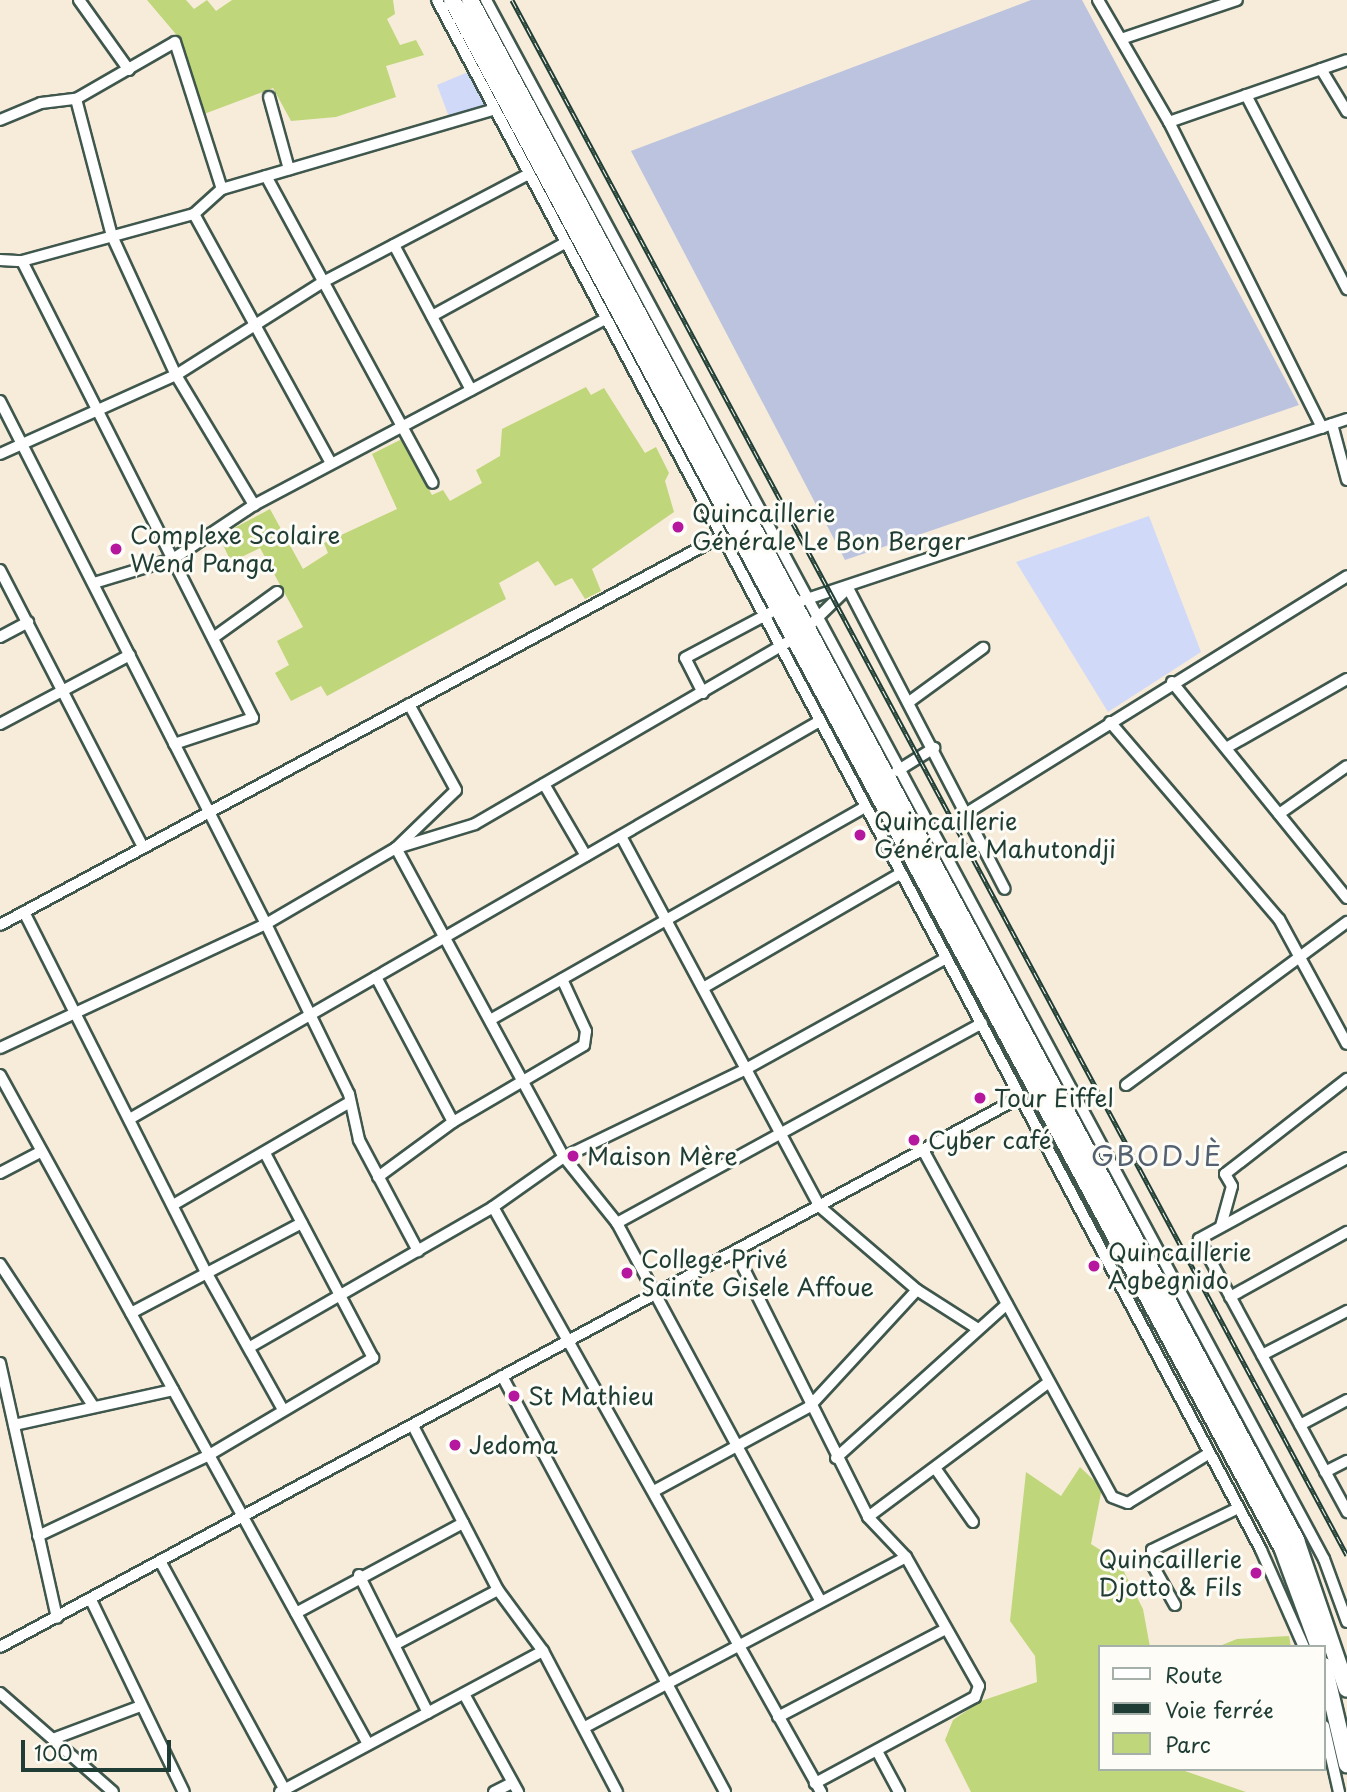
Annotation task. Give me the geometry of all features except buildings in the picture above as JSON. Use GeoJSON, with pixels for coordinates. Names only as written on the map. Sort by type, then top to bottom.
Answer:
{"type":"FeatureCollection","features":[{"type":"Feature","properties":{"kind":"highway"},"geometry":{"type":"LineString","coordinates":[[452,0],[783,607],[1282,1547],[1318,1645]]}},
{"type":"Feature","properties":{"kind":"highway"},"geometry":{"type":"LineString","coordinates":[[470,0],[783,607]]}},
{"type":"Feature","properties":{"kind":"highway"},"geometry":{"type":"LineString","coordinates":[[798,635],[1296,1540],[1347,1689]]}},
{"type":"Feature","properties":{"kind":"highway"},"geometry":{"type":"LineString","coordinates":[[1326,1675],[1347,1764]]}},
{"type":"Feature","properties":{"kind":"street"},"geometry":{"type":"LineString","coordinates":[[79,0],[129,70]]}},
{"type":"Feature","properties":{"kind":"street"},"geometry":{"type":"LineString","coordinates":[[437,0],[718,538],[783,607]]}},
{"type":"Feature","properties":{"kind":"street"},"geometry":{"type":"LineString","coordinates":[[485,0],[783,607],[798,635],[897,771],[1324,1559],[1347,1622]]}},
{"type":"Feature","properties":{"kind":"street"},"geometry":{"type":"LineString","coordinates":[[1098,0],[1124,38],[1327,426],[1347,480]]}},
{"type":"Feature","properties":{"kind":"street"},"geometry":{"type":"LineString","coordinates":[[1124,38],[1237,0]]}},
{"type":"Feature","properties":{"kind":"street"},"geometry":{"type":"LineString","coordinates":[[0,120],[41,103],[76,99],[175,42],[222,190]]}},
{"type":"Feature","properties":{"kind":"street"},"geometry":{"type":"LineString","coordinates":[[1169,122],[1347,60]]}},
{"type":"Feature","properties":{"kind":"street"},"geometry":{"type":"LineString","coordinates":[[1321,69],[1347,112]]}},
{"type":"Feature","properties":{"kind":"street"},"geometry":{"type":"LineString","coordinates":[[1246,95],[1347,289]]}},
{"type":"Feature","properties":{"kind":"street"},"geometry":{"type":"LineString","coordinates":[[269,97],[289,169]]}},
{"type":"Feature","properties":{"kind":"street"},"geometry":{"type":"LineString","coordinates":[[76,99],[112,236],[176,374],[254,505]]}},
{"type":"Feature","properties":{"kind":"street"},"geometry":{"type":"LineString","coordinates":[[0,260],[22,261],[194,215],[222,190],[495,109]]}},
{"type":"Feature","properties":{"kind":"street"},"geometry":{"type":"LineString","coordinates":[[0,454],[23,440],[99,413],[176,374],[253,330],[323,282],[529,174]]}},
{"type":"Feature","properties":{"kind":"street"},"geometry":{"type":"LineString","coordinates":[[266,176],[433,483]]}},
{"type":"Feature","properties":{"kind":"street"},"geometry":{"type":"LineString","coordinates":[[194,215],[253,330],[331,463]]}},
{"type":"Feature","properties":{"kind":"street"},"geometry":{"type":"LineString","coordinates":[[432,316],[565,243]]}},
{"type":"Feature","properties":{"kind":"street"},"geometry":{"type":"LineString","coordinates":[[394,245],[471,390]]}},
{"type":"Feature","properties":{"kind":"street"},"geometry":{"type":"LineString","coordinates":[[22,261],[253,718],[174,744]]}},
{"type":"Feature","properties":{"kind":"street"},"geometry":{"type":"LineString","coordinates":[[94,583],[173,559],[254,505],[605,319]]}},
{"type":"Feature","properties":{"kind":"street"},"geometry":{"type":"LineString","coordinates":[[0,401],[23,440],[266,924],[307,1016],[350,1102],[351,1122],[418,1251]]}},
{"type":"Feature","properties":{"kind":"street"},"geometry":{"type":"LineString","coordinates":[[703,693],[685,658],[783,607],[848,588],[1347,419]]}},
{"type":"Feature","properties":{"kind":"street"},"geometry":{"type":"LineString","coordinates":[[0,925],[718,538]]}},
{"type":"Feature","properties":{"kind":"street"},"geometry":{"type":"LineString","coordinates":[[0,570],[143,848]]}},
{"type":"Feature","properties":{"kind":"street"},"geometry":{"type":"LineString","coordinates":[[965,814],[1172,681],[1347,576]]}},
{"type":"Feature","properties":{"kind":"street"},"geometry":{"type":"LineString","coordinates":[[0,1048],[266,924],[396,848],[475,824],[798,635],[848,588]]}},
{"type":"Feature","properties":{"kind":"street"},"geometry":{"type":"LineString","coordinates":[[848,588],[934,748],[1005,889]]}},
{"type":"Feature","properties":{"kind":"street"},"geometry":{"type":"LineString","coordinates":[[213,638],[277,592]]}},
{"type":"Feature","properties":{"kind":"street"},"geometry":{"type":"LineString","coordinates":[[0,637],[28,622]]}},
{"type":"Feature","properties":{"kind":"street"},"geometry":{"type":"LineString","coordinates":[[798,635],[818,722],[982,1023],[1017,1099],[1238,1508],[1303,1645]]}},
{"type":"Feature","properties":{"kind":"street"},"geometry":{"type":"LineString","coordinates":[[909,702],[983,648]]}},
{"type":"Feature","properties":{"kind":"street"},"geometry":{"type":"LineString","coordinates":[[0,724],[130,655]]}},
{"type":"Feature","properties":{"kind":"street"},"geometry":{"type":"LineString","coordinates":[[1226,748],[1347,679]]}},
{"type":"Feature","properties":{"kind":"street"},"geometry":{"type":"LineString","coordinates":[[1172,681],[1347,898]]}},
{"type":"Feature","properties":{"kind":"street"},"geometry":{"type":"LineString","coordinates":[[396,848],[456,790],[409,704]]}},
{"type":"Feature","properties":{"kind":"street"},"geometry":{"type":"LineString","coordinates":[[133,1117],[818,722]]}},
{"type":"Feature","properties":{"kind":"street"},"geometry":{"type":"LineString","coordinates":[[1110,722],[1279,919],[1347,1044]]}},
{"type":"Feature","properties":{"kind":"street"},"geometry":{"type":"LineString","coordinates":[[897,771],[934,748]]}},
{"type":"Feature","properties":{"kind":"street"},"geometry":{"type":"LineString","coordinates":[[1279,814],[1346,768]]}},
{"type":"Feature","properties":{"kind":"street"},"geometry":{"type":"LineString","coordinates":[[544,784],[586,856]]}},
{"type":"Feature","properties":{"kind":"street"},"geometry":{"type":"LineString","coordinates":[[490,1020],[865,807]]}},
{"type":"Feature","properties":{"kind":"street"},"geometry":{"type":"LineString","coordinates":[[621,836],[819,1206],[917,1290],[978,1329]]}},
{"type":"Feature","properties":{"kind":"street"},"geometry":{"type":"LineString","coordinates":[[396,848],[564,1157],[617,1223],[739,1444],[821,1602]]}},
{"type":"Feature","properties":{"kind":"street"},"geometry":{"type":"LineString","coordinates":[[703,988],[901,873]]}},
{"type":"Feature","properties":{"kind":"street"},"geometry":{"type":"LineString","coordinates":[[24,912],[133,1117],[206,1272],[283,1410]]}},
{"type":"Feature","properties":{"kind":"street"},"geometry":{"type":"LineString","coordinates":[[1125,1085],[1347,922]]}},
{"type":"Feature","properties":{"kind":"street"},"geometry":{"type":"LineString","coordinates":[[250,1347],[342,1297],[493,1207],[564,1157],[746,1069],[947,958]]}},
{"type":"Feature","properties":{"kind":"street"},"geometry":{"type":"LineString","coordinates":[[376,977],[453,1122]]}},
{"type":"Feature","properties":{"kind":"street"},"geometry":{"type":"LineString","coordinates":[[378,1177],[453,1122],[524,1083],[588,1038],[562,979]]}},
{"type":"Feature","properties":{"kind":"street"},"geometry":{"type":"LineString","coordinates":[[617,1223],[982,1023]]}},
{"type":"Feature","properties":{"kind":"street"},"geometry":{"type":"LineString","coordinates":[[0,1074],[368,1744]]}},
{"type":"Feature","properties":{"kind":"street"},"geometry":{"type":"LineString","coordinates":[[1222,1226],[1232,1186],[1225,1174],[1347,1079]]}},
{"type":"Feature","properties":{"kind":"street"},"geometry":{"type":"LineString","coordinates":[[0,1647],[1017,1099]]}},
{"type":"Feature","properties":{"kind":"street"},"geometry":{"type":"LineString","coordinates":[[173,1205],[350,1102]]}},
{"type":"Feature","properties":{"kind":"street"},"geometry":{"type":"LineString","coordinates":[[923,1150],[1048,1383],[1120,1502],[1208,1454]]}},
{"type":"Feature","properties":{"kind":"street"},"geometry":{"type":"LineString","coordinates":[[0,1173],[42,1151]]}},
{"type":"Feature","properties":{"kind":"street"},"geometry":{"type":"LineString","coordinates":[[38,1536],[209,1455],[373,1358],[265,1153]]}},
{"type":"Feature","properties":{"kind":"street"},"geometry":{"type":"LineString","coordinates":[[1347,1158],[1199,1239],[1347,1512]]}},
{"type":"Feature","properties":{"kind":"street"},"geometry":{"type":"LineString","coordinates":[[493,1207],[571,1340],[736,1647],[818,1788],[978,1693],[906,1557],[868,1517],[809,1407],[735,1251]]}},
{"type":"Feature","properties":{"kind":"street"},"geometry":{"type":"LineString","coordinates":[[131,1313],[302,1223]]}},
{"type":"Feature","properties":{"kind":"street"},"geometry":{"type":"LineString","coordinates":[[1230,1297],[1347,1232]]}},
{"type":"Feature","properties":{"kind":"street"},"geometry":{"type":"LineString","coordinates":[[2,1271],[94,1407]]}},
{"type":"Feature","properties":{"kind":"street"},"geometry":{"type":"LineString","coordinates":[[654,1491],[809,1407],[917,1290]]}},
{"type":"Feature","properties":{"kind":"street"},"geometry":{"type":"LineString","coordinates":[[836,1458],[1007,1304]]}},
{"type":"Feature","properties":{"kind":"street"},"geometry":{"type":"LineString","coordinates":[[1262,1355],[1347,1311]]}},
{"type":"Feature","properties":{"kind":"street"},"geometry":{"type":"LineString","coordinates":[[0,1363],[57,1618]]}},
{"type":"Feature","properties":{"kind":"street"},"geometry":{"type":"LineString","coordinates":[[502,1376],[725,1792]]}},
{"type":"Feature","properties":{"kind":"street"},"geometry":{"type":"LineString","coordinates":[[868,1517],[1048,1383]]}},
{"type":"Feature","properties":{"kind":"street"},"geometry":{"type":"LineString","coordinates":[[14,1425],[173,1390]]}},
{"type":"Feature","properties":{"kind":"street"},"geometry":{"type":"LineString","coordinates":[[1300,1425],[1347,1400]]}},
{"type":"Feature","properties":{"kind":"street"},"geometry":{"type":"LineString","coordinates":[[413,1426],[498,1590],[543,1651],[587,1726],[617,1792]]}},
{"type":"Feature","properties":{"kind":"street"},"geometry":{"type":"LineString","coordinates":[[1325,1472],[1347,1461]]}},
{"type":"Feature","properties":{"kind":"street"},"geometry":{"type":"LineString","coordinates":[[935,1468],[973,1522]]}},
{"type":"Feature","properties":{"kind":"street"},"geometry":{"type":"LineString","coordinates":[[1175,1605],[1152,1564],[1152,1550],[1238,1508]]}},
{"type":"Feature","properties":{"kind":"street"},"geometry":{"type":"LineString","coordinates":[[296,1613],[359,1575],[463,1523]]}},
{"type":"Feature","properties":{"kind":"street"},"geometry":{"type":"LineString","coordinates":[[587,1726],[906,1557]]}},
{"type":"Feature","properties":{"kind":"street"},"geometry":{"type":"LineString","coordinates":[[160,1562],[283,1791],[543,1651]]}},
{"type":"Feature","properties":{"kind":"street"},"geometry":{"type":"LineString","coordinates":[[359,1575],[396,1644],[428,1713]]}},
{"type":"Feature","properties":{"kind":"street"},"geometry":{"type":"LineString","coordinates":[[396,1644],[498,1590]]}},
{"type":"Feature","properties":{"kind":"street"},"geometry":{"type":"LineString","coordinates":[[91,1600],[184,1792]]}},
{"type":"Feature","properties":{"kind":"street"},"geometry":{"type":"LineString","coordinates":[[778,1717],[944,1630]]}},
{"type":"Feature","properties":{"kind":"street"},"geometry":{"type":"LineString","coordinates":[[0,1693],[113,1792]]}},
{"type":"Feature","properties":{"kind":"street"},"geometry":{"type":"LineString","coordinates":[[464,1694],[515,1787],[494,1792]]}},
{"type":"Feature","properties":{"kind":"street"},"geometry":{"type":"LineString","coordinates":[[53,1740],[141,1706]]}},
{"type":"Feature","properties":{"kind":"street"},"geometry":{"type":"LineString","coordinates":[[1326,1735],[1339,1792]]}},
{"type":"Feature","properties":{"kind":"street"},"geometry":{"type":"LineString","coordinates":[[877,1751],[899,1792]]}},
{"type":"Feature","properties":{"kind":"shaded area"},"geometry":{"type":"Polygon","coordinates":[[[1031,0],[1082,0],[1299,405],[845,560],[631,151],[1031,0]]]}},
{"type":"Feature","properties":{"kind":"shaded area"},"geometry":{"type":"Polygon","coordinates":[[[468,72],[486,105],[449,117],[437,85],[468,72]]]}},
{"type":"Feature","properties":{"kind":"shaded area"},"geometry":{"type":"Polygon","coordinates":[[[1149,516],[1201,652],[1108,712],[1016,562],[1149,516]]]}},
{"type":"Feature","properties":{"kind":"green space"},"geometry":{"type":"Polygon","coordinates":[[[147,0],[186,0],[194,9],[207,0],[216,11],[232,0],[393,0],[395,14],[387,19],[400,45],[416,40],[424,55],[386,66],[396,97],[336,117],[291,121],[273,88],[204,114],[180,39],[147,0]]]}},
{"type":"Feature","properties":{"kind":"green space"},"geometry":{"type":"Polygon","coordinates":[[[586,387],[591,395],[604,388],[645,453],[656,447],[669,473],[665,481],[674,512],[592,569],[601,591],[585,599],[572,578],[555,586],[538,561],[499,583],[506,599],[327,696],[321,686],[291,701],[275,673],[289,665],[277,641],[303,627],[260,548],[231,562],[219,536],[270,509],[303,569],[328,553],[324,543],[397,509],[372,454],[402,439],[432,495],[443,490],[450,501],[482,483],[476,470],[500,456],[502,429],[586,387]]]}},
{"type":"Feature","properties":{"kind":"green space"},"geometry":{"type":"Polygon","coordinates":[[[1080,1467],[1102,1488],[1091,1544],[1119,1562],[1143,1609],[1150,1645],[1098,1645],[1098,1771],[1185,1771],[1246,1792],[971,1792],[945,1740],[953,1720],[981,1701],[1037,1682],[1035,1656],[1010,1621],[1026,1472],[1061,1496],[1080,1467]]]}},
{"type":"Feature","properties":{"kind":"green space"},"geometry":{"type":"Polygon","coordinates":[[[1289,1636],[1291,1645],[1222,1645],[1237,1639],[1289,1636]]]}},
{"type":"Feature","properties":{"kind":"railway"},"geometry":{"type":"LineString","coordinates":[[512,0],[1347,1555]]}},
{"type":"Feature","properties":{"kind":"place","name":"Quincaillerie Générale Le Bon Berger"},"geometry":{"type":"Point","coordinates":[678,527]}},
{"type":"Feature","properties":{"kind":"place","name":"Complexe Scolaire Wend Panga"},"geometry":{"type":"Point","coordinates":[116,549]}},
{"type":"Feature","properties":{"kind":"place","name":"Quincaillerie Générale Mahutondji"},"geometry":{"type":"Point","coordinates":[860,835]}},
{"type":"Feature","properties":{"kind":"place","name":"Tour Eiffel"},"geometry":{"type":"Point","coordinates":[980,1098]}},
{"type":"Feature","properties":{"kind":"place","name":"Cyber café"},"geometry":{"type":"Point","coordinates":[914,1140]}},
{"type":"Feature","properties":{"kind":"place","name":"Maison Mère"},"geometry":{"type":"Point","coordinates":[573,1156]}},
{"type":"Feature","properties":{"kind":"place","name":"Quincaillerie Agbegnido"},"geometry":{"type":"Point","coordinates":[1094,1266]}},
{"type":"Feature","properties":{"kind":"place","name":"College Privé Sainte Gisele Affoue"},"geometry":{"type":"Point","coordinates":[627,1273]}},
{"type":"Feature","properties":{"kind":"place","name":"St Mathieu"},"geometry":{"type":"Point","coordinates":[514,1396]}},
{"type":"Feature","properties":{"kind":"place","name":"Jedoma"},"geometry":{"type":"Point","coordinates":[455,1445]}},
{"type":"Feature","properties":{"kind":"place","name":"Quincaillerie Djotto & Fils"},"geometry":{"type":"Point","coordinates":[1256,1573]}},
{"type":"Feature","properties":{"kind":"district","name":"GBODJÈ"},"geometry":{"type":"Point","coordinates":[1157,1155]}}]}
